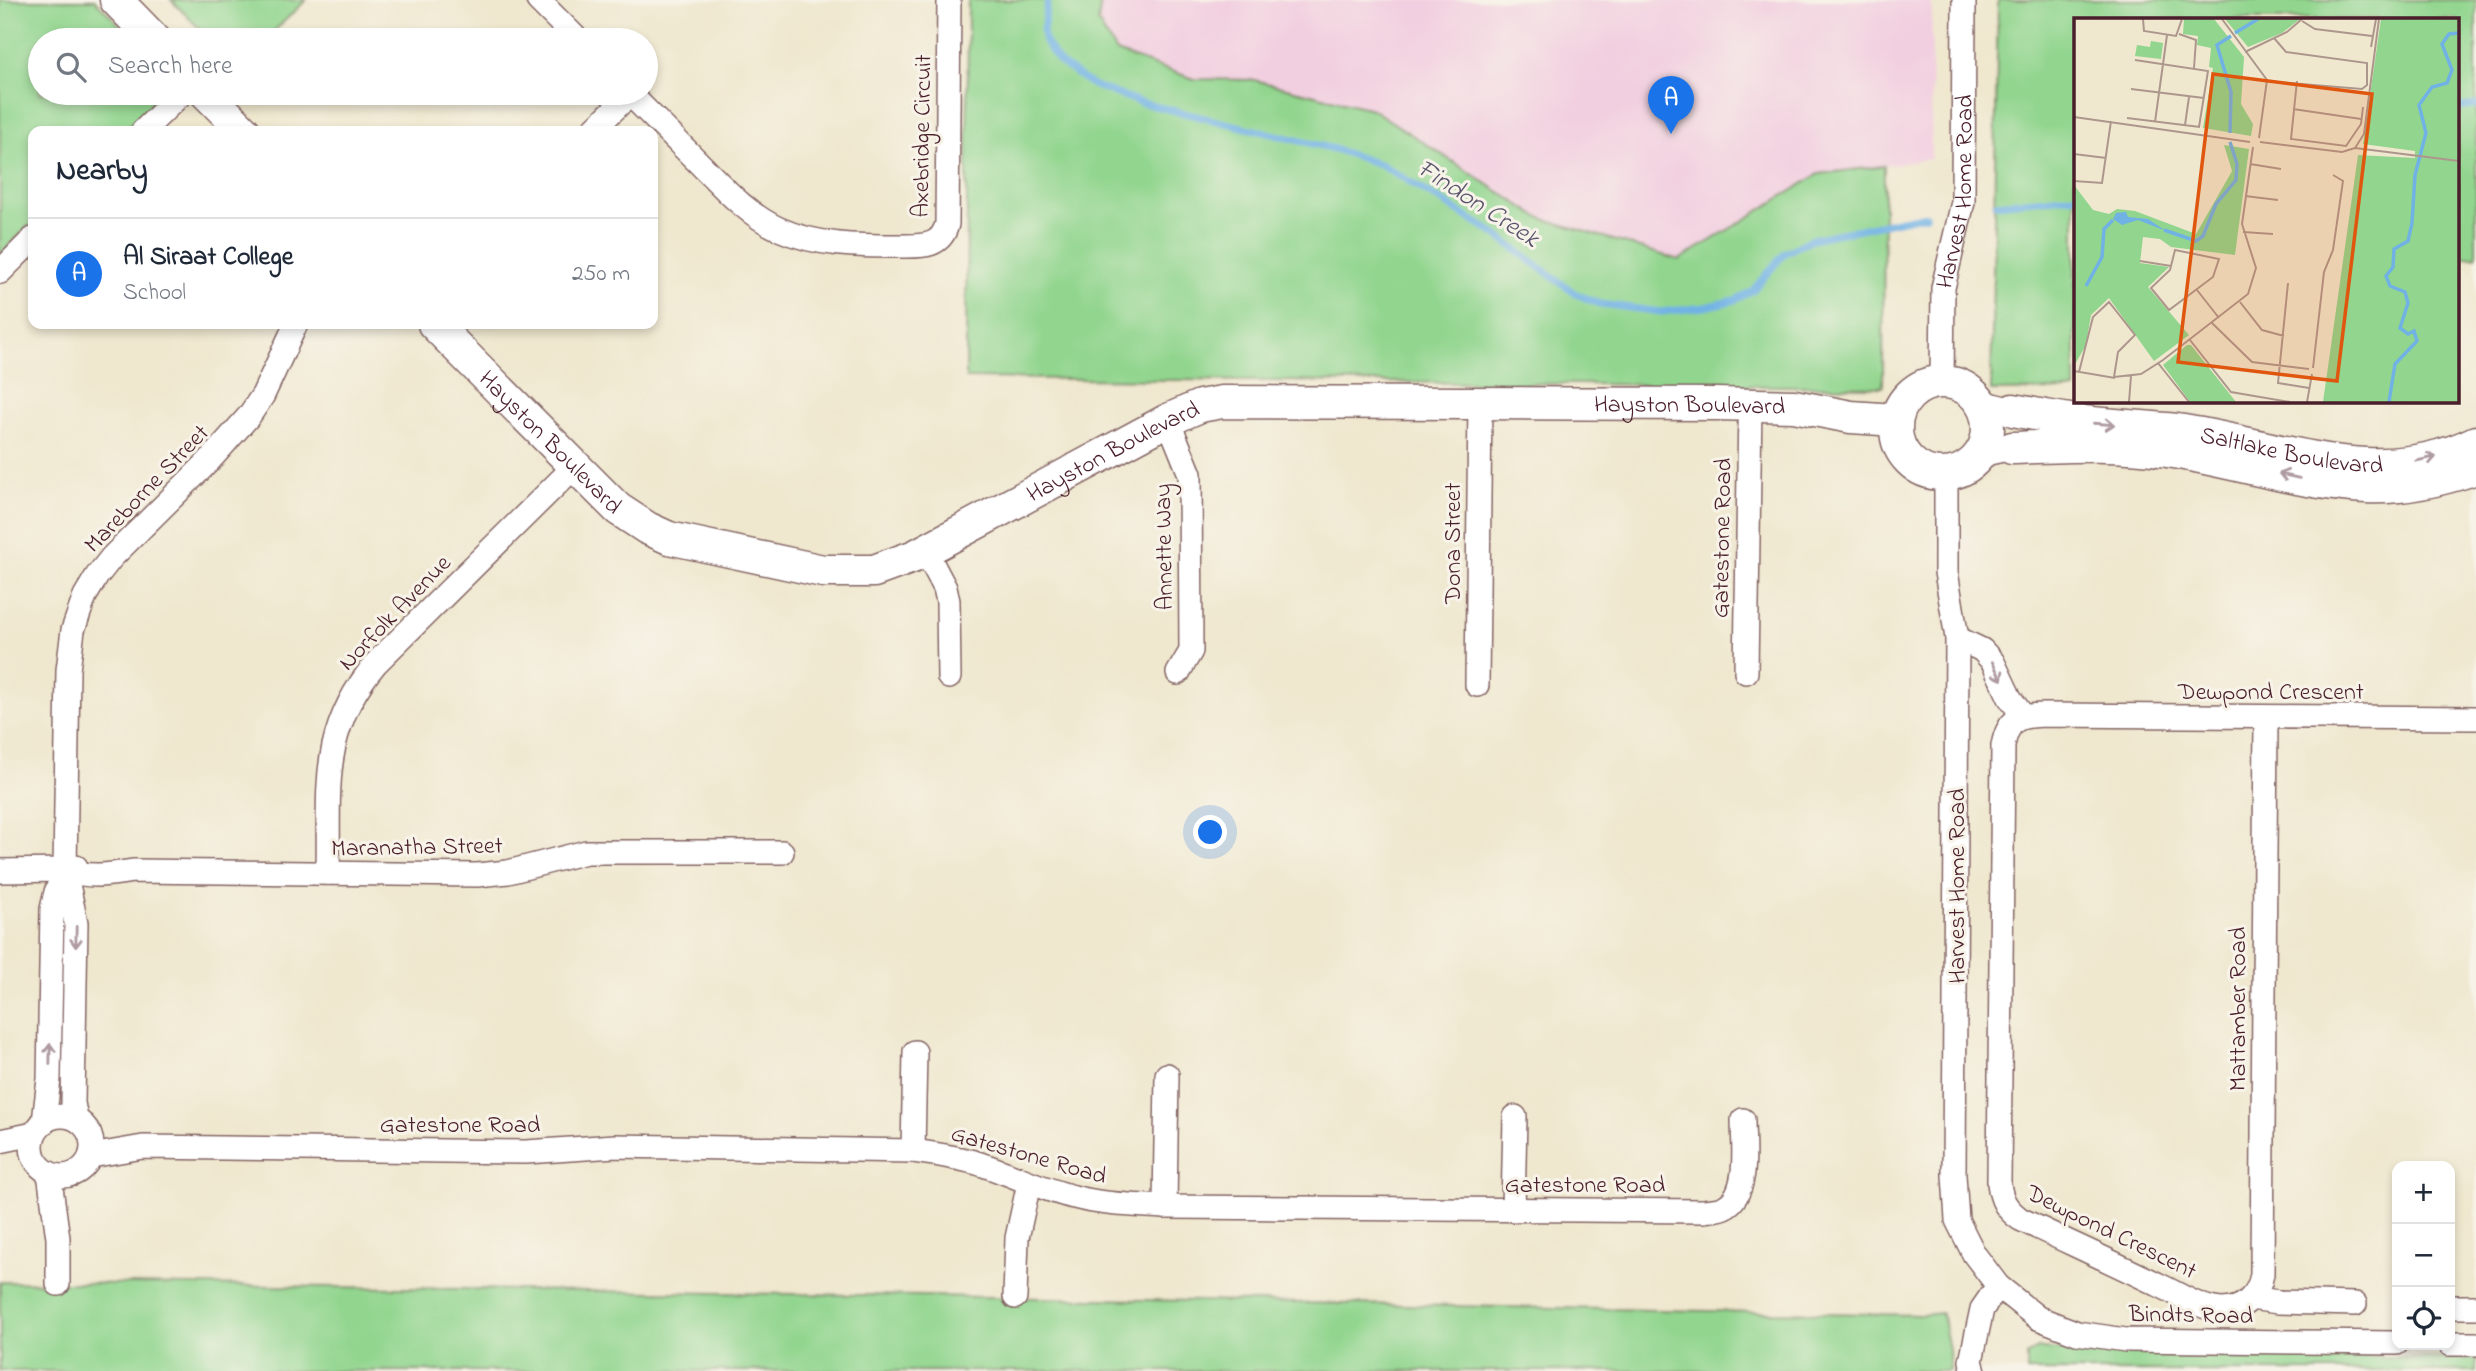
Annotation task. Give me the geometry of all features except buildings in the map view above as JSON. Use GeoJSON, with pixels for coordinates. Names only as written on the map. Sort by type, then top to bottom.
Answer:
{"type":"FeatureCollection","features":[{"type":"Feature","properties":{"kind":"street"},"geometry":{"type":"LineString","coordinates":[[116,0],[143,28]]}},
{"type":"Feature","properties":{"kind":"street"},"geometry":{"type":"LineString","coordinates":[[538,0],[566,28]]}},
{"type":"Feature","properties":{"kind":"street","name":"Axebridge Circuit"},"geometry":{"type":"LineString","coordinates":[[642,105],[728,193],[778,229],[803,237],[847,245],[929,245],[941,238],[947,224],[949,0]]}},
{"type":"Feature","properties":{"kind":"street","name":"Harvest Home Road"},"geometry":{"type":"LineString","coordinates":[[1942,381],[1944,288],[1963,202],[1964,0]]}},
{"type":"Feature","properties":{"kind":"street"},"geometry":{"type":"LineString","coordinates":[[148,126],[170,105]]}},
{"type":"Feature","properties":{"kind":"street"},"geometry":{"type":"LineString","coordinates":[[218,105],[239,126]]}},
{"type":"Feature","properties":{"kind":"street"},"geometry":{"type":"LineString","coordinates":[[597,126],[618,105]]}},
{"type":"Feature","properties":{"kind":"street"},"geometry":{"type":"LineString","coordinates":[[0,272],[28,244]]}},
{"type":"Feature","properties":{"kind":"street","name":"Mareborne Street"},"geometry":{"type":"LineString","coordinates":[[85,1136],[73,1103],[76,923],[65,870],[68,670],[73,630],[85,596],[112,557],[208,462],[249,416],[263,395],[293,329]]}},
{"type":"Feature","properties":{"kind":"street","name":"Hayston Boulevard"},"geometry":{"type":"LineString","coordinates":[[439,329],[618,509],[637,522],[669,538],[694,544],[823,571],[853,573],[874,571],[925,550],[1168,420],[1200,406],[1236,400],[1750,405],[1794,407],[1851,417],[1896,420]]}},
{"type":"Feature","properties":{"kind":"street"},"geometry":{"type":"LineString","coordinates":[[1942,381],[1957,384],[1970,391],[1981,402],[1989,429],[1987,442],[1971,465],[1960,472],[1947,475],[1926,471],[1908,460],[1900,448],[1896,434],[1896,420],[1902,405],[1912,392],[1926,384],[1942,381]]}},
{"type":"Feature","properties":{"kind":"street","name":"Dona Street"},"geometry":{"type":"LineString","coordinates":[[1477,685],[1480,402]]}},
{"type":"Feature","properties":{"kind":"street","name":"Saltlake Boulevard"},"geometry":{"type":"LineString","coordinates":[[1981,402],[2083,422],[2178,430],[2357,465],[2420,461],[2446,454],[2475,452]]}},
{"type":"Feature","properties":{"kind":"street","name":"Gatestone Road"},"geometry":{"type":"LineString","coordinates":[[1746,672],[1750,405]]}},
{"type":"Feature","properties":{"kind":"street","name":"Annette Way"},"geometry":{"type":"LineString","coordinates":[[1168,420],[1190,474],[1191,651],[1178,673]]}},
{"type":"Feature","properties":{"kind":"street","name":"Saltlake Boulevard"},"geometry":{"type":"LineString","coordinates":[[1980,455],[2012,449],[2063,446],[2163,450],[2311,481],[2368,488],[2428,482],[2475,452]]}},
{"type":"Feature","properties":{"kind":"street","name":"Norfolk Avenue"},"geometry":{"type":"LineString","coordinates":[[328,873],[332,750],[338,724],[359,684],[376,663],[575,467]]}},
{"type":"Feature","properties":{"kind":"street","name":"Harvest Home Road"},"geometry":{"type":"LineString","coordinates":[[1947,475],[1946,572],[1957,638],[1954,1175],[1957,1220],[1974,1254],[1998,1286]]}},
{"type":"Feature","properties":{"kind":"street"},"geometry":{"type":"LineString","coordinates":[[925,550],[945,588],[948,601],[949,677]]}},
{"type":"Feature","properties":{"kind":"street"},"geometry":{"type":"LineString","coordinates":[[1957,638],[1982,650],[1993,662],[2010,698],[2023,716]]}},
{"type":"Feature","properties":{"kind":"street","name":"Dewpond Crescent"},"geometry":{"type":"LineString","coordinates":[[2355,1304],[2278,1303],[2251,1298],[2246,1303],[2229,1309],[2208,1307],[2020,1219],[2004,1204],[1999,1183],[2003,746],[2009,726],[2023,716],[2476,718]]}},
{"type":"Feature","properties":{"kind":"street","name":"Mattamber Road"},"geometry":{"type":"LineString","coordinates":[[2251,1298],[2262,1274],[2266,718]]}},
{"type":"Feature","properties":{"kind":"street","name":"Maranatha Street"},"geometry":{"type":"LineString","coordinates":[[0,871],[65,870],[82,876],[134,871],[477,874],[508,872],[563,856],[608,850],[782,852]]}},
{"type":"Feature","properties":{"kind":"street","name":"Mareborne Street"},"geometry":{"type":"LineString","coordinates":[[37,1137],[50,1079],[52,909],[55,892],[65,870]]}},
{"type":"Feature","properties":{"kind":"street"},"geometry":{"type":"LineString","coordinates":[[913,1151],[915,1052]]}},
{"type":"Feature","properties":{"kind":"street"},"geometry":{"type":"LineString","coordinates":[[1165,1207],[1167,1075]]}},
{"type":"Feature","properties":{"kind":"street"},"geometry":{"type":"LineString","coordinates":[[0,1148],[37,1137],[60,1116],[85,1136],[86,1164],[60,1174],[42,1168],[37,1137]]}},
{"type":"Feature","properties":{"kind":"street"},"geometry":{"type":"LineString","coordinates":[[1513,1210],[1515,1117]]}},
{"type":"Feature","properties":{"kind":"street","name":"Gatestone Road"},"geometry":{"type":"LineString","coordinates":[[85,1136],[143,1147],[526,1152],[615,1146],[913,1151],[941,1154],[978,1163],[1074,1198],[1106,1204],[1165,1207],[1704,1211],[1725,1206],[1740,1189],[1743,1120]]}},
{"type":"Feature","properties":{"kind":"street"},"geometry":{"type":"LineString","coordinates":[[0,1141],[37,1137]]}},
{"type":"Feature","properties":{"kind":"street"},"geometry":{"type":"LineString","coordinates":[[58,1284],[60,1174]]}},
{"type":"Feature","properties":{"kind":"street"},"geometry":{"type":"LineString","coordinates":[[1016,1297],[1017,1238],[1029,1183]]}},
{"type":"Feature","properties":{"kind":"street"},"geometry":{"type":"LineString","coordinates":[[1974,1371],[1971,1361],[1982,1309],[1998,1286]]}},
{"type":"Feature","properties":{"kind":"street","name":"Bindts Road"},"geometry":{"type":"LineString","coordinates":[[1998,1286],[2038,1318],[2077,1333],[2114,1339],[2148,1342],[2392,1343]]}},
{"type":"Feature","properties":{"kind":"street"},"geometry":{"type":"LineString","coordinates":[[2455,1307],[2476,1307]]}},
{"type":"Feature","properties":{"kind":"street"},"geometry":{"type":"LineString","coordinates":[[2455,1344],[2476,1344]]}},
{"type":"Feature","properties":{"kind":"shaded area"},"geometry":{"type":"Polygon","coordinates":[[[1101,0],[1932,0],[1931,159],[1819,174],[1679,260],[1538,217],[1372,109],[1254,80],[1194,79],[1116,52],[1098,22],[1101,0]]]}},
{"type":"Feature","properties":{"kind":"green space"},"geometry":{"type":"Polygon","coordinates":[[[0,0],[95,0],[122,28],[28,28],[28,105],[151,105],[130,126],[28,126],[28,227],[0,254],[0,0]]]}},
{"type":"Feature","properties":{"kind":"green space"},"geometry":{"type":"Polygon","coordinates":[[[171,0],[306,0],[277,28],[199,28],[171,0]]]}},
{"type":"Feature","properties":{"kind":"green space"},"geometry":{"type":"Polygon","coordinates":[[[968,0],[1101,0],[1098,22],[1116,52],[1194,79],[1254,80],[1372,109],[1538,217],[1679,260],[1819,174],[1884,166],[1883,387],[966,378],[968,0]]]}},
{"type":"Feature","properties":{"kind":"green space"},"geometry":{"type":"Polygon","coordinates":[[[1998,0],[2476,0],[2476,256],[2458,258],[2458,18],[2074,18],[2074,390],[1991,391],[1998,0]]]}},
{"type":"Feature","properties":{"kind":"green space"},"geometry":{"type":"Polygon","coordinates":[[[0,1282],[1922,1315],[1942,1313],[1950,1371],[0,1371],[0,1282]]]}},
{"type":"Feature","properties":{"kind":"green space"},"geometry":{"type":"Polygon","coordinates":[[[2038,1349],[2476,1359],[2476,1371],[2027,1371],[2027,1355],[2038,1349]]]}},
{"type":"Feature","properties":{"kind":"waterway","name":"Findon Creek"},"geometry":{"type":"LineString","coordinates":[[1048,0],[1043,31],[1045,42],[1059,62],[1092,85],[1142,103],[1334,149],[1382,165],[1492,232],[1576,294],[1600,304],[1661,312],[1705,307],[1735,300],[1752,291],[1785,253],[1812,239],[1926,215]]}},
{"type":"Feature","properties":{"kind":"waterway","name":"Findon Creek"},"geometry":{"type":"LineString","coordinates":[[2458,108],[2476,105]]}},
{"type":"Feature","properties":{"kind":"waterway","name":"Findon Creek"},"geometry":{"type":"LineString","coordinates":[[1996,204],[2074,196]]}},
{"type":"Feature","properties":{"kind":"place","name":"Al Siraat College"},"geometry":{"type":"Point","coordinates":[1671,134]}}]}
